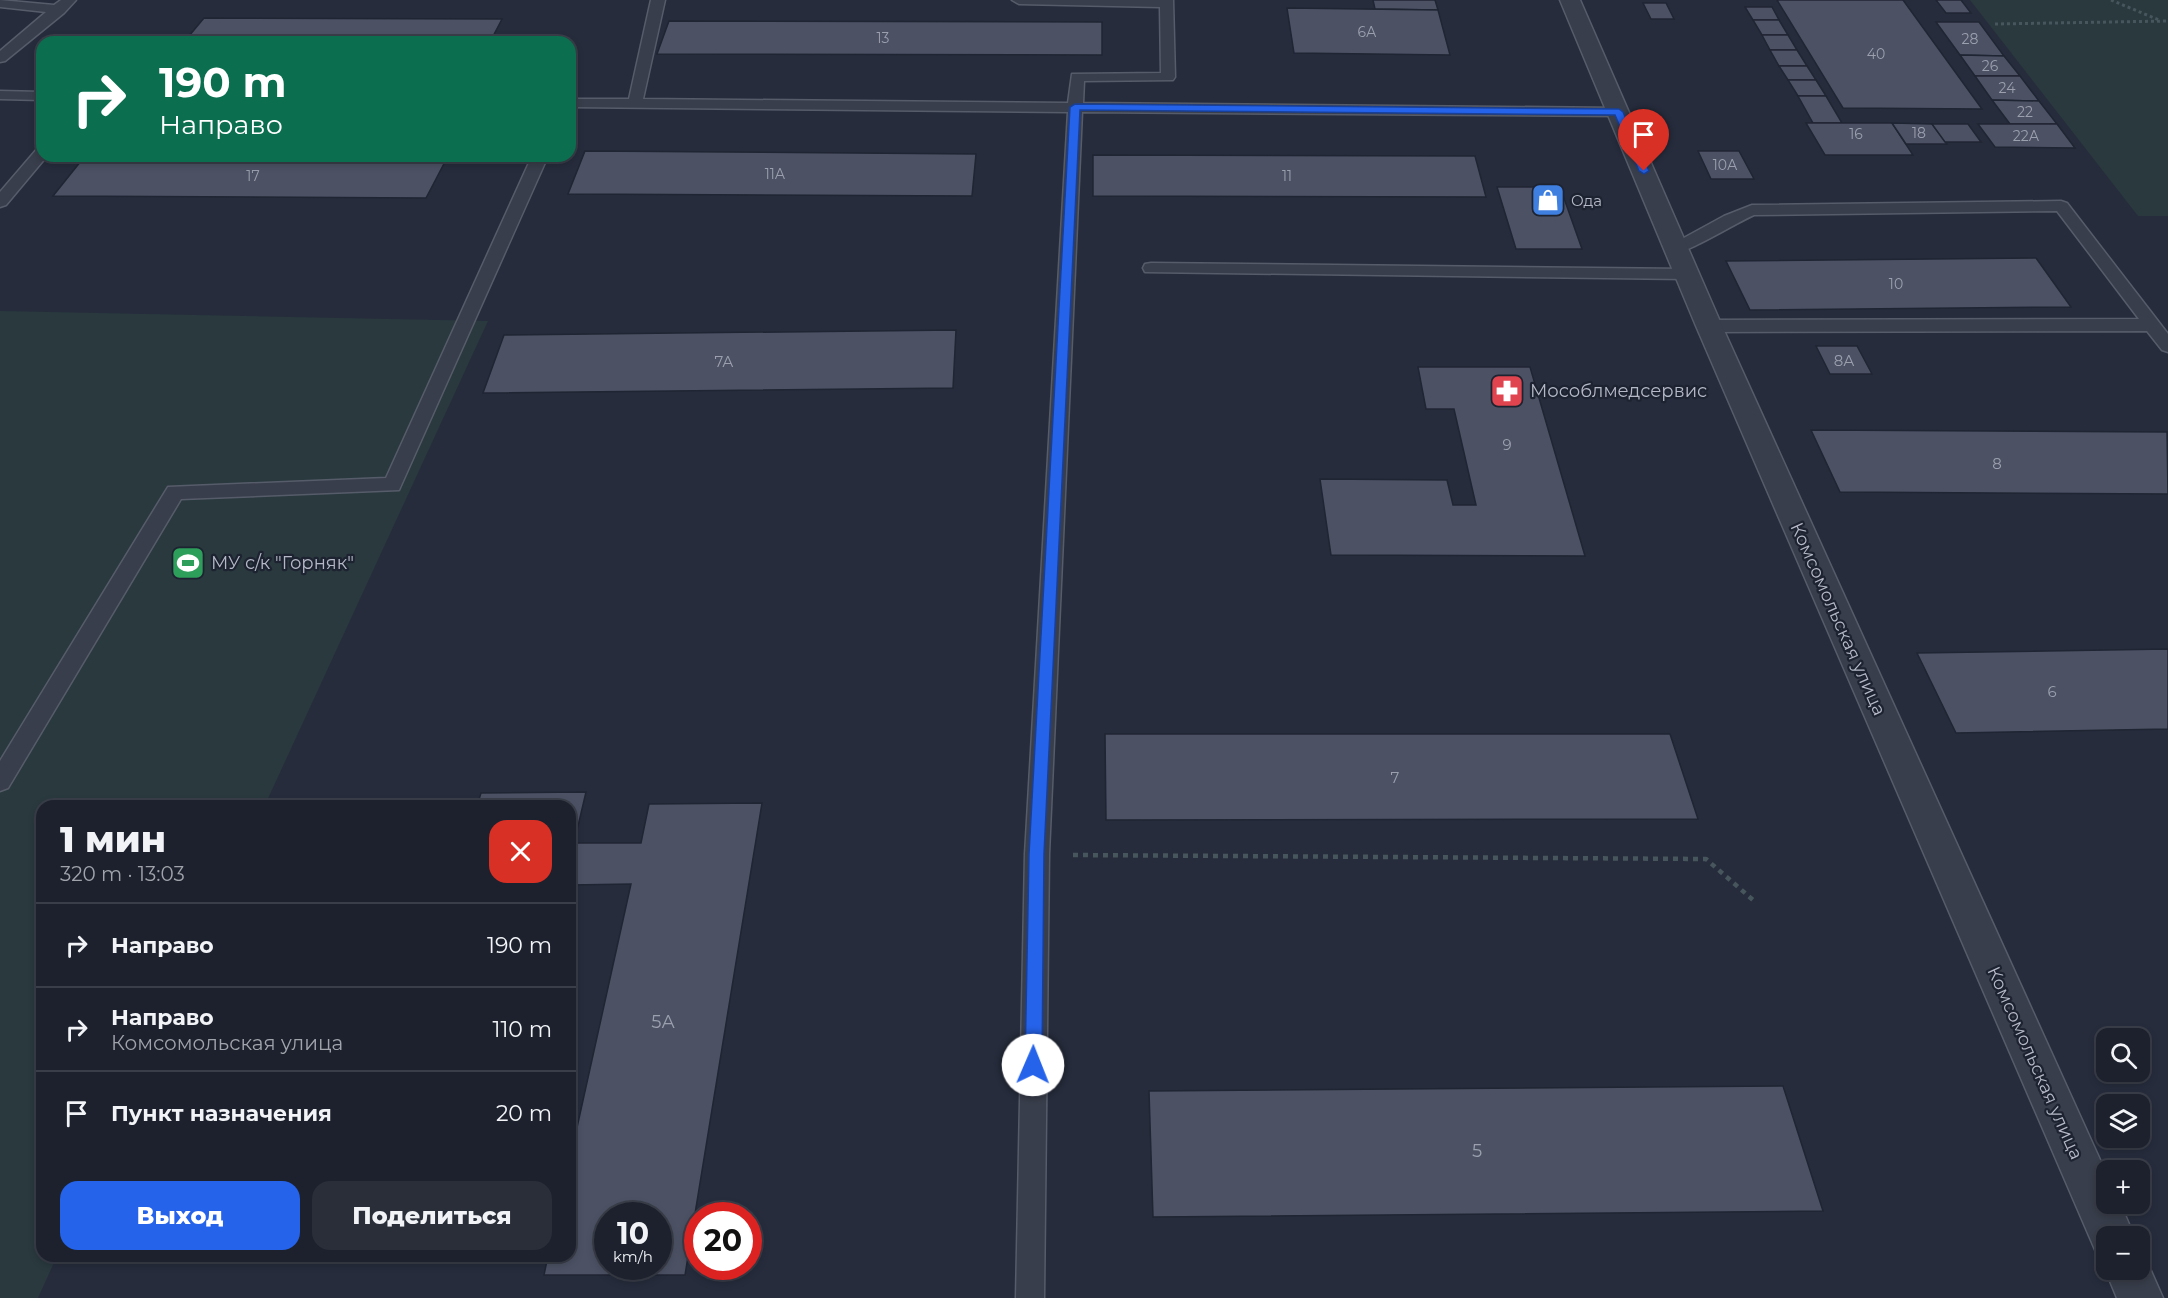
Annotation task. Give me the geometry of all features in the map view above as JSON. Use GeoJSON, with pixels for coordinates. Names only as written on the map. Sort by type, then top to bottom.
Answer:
{"type":"FeatureCollection","features":[{"type":"Feature","properties":{"kind":"street","name":"Комсомольская улица"},"geometry":{"type":"LineString","coordinates":[[1570,0],[1709,326],[2108,1226]]}},
{"type":"Feature","properties":{"kind":"street"},"geometry":{"type":"LineString","coordinates":[[2132,1280],[2140,1298]]}},
{"type":"Feature","properties":{"kind":"lane"},"geometry":{"type":"LineString","coordinates":[[635,103],[658,0]]}},
{"type":"Feature","properties":{"kind":"lane"},"geometry":{"type":"LineString","coordinates":[[1019,0],[1166,1],[1168,77],[1077,77],[1037,854],[1030,1298]]}},
{"type":"Feature","properties":{"kind":"lane"},"geometry":{"type":"LineString","coordinates":[[0,3],[64,5]]}},
{"type":"Feature","properties":{"kind":"lane"},"geometry":{"type":"LineString","coordinates":[[0,58],[64,5]]}},
{"type":"Feature","properties":{"kind":"lane"},"geometry":{"type":"LineString","coordinates":[[0,95],[36,96]]}},
{"type":"Feature","properties":{"kind":"lane"},"geometry":{"type":"LineString","coordinates":[[576,103],[1619,112]]}},
{"type":"Feature","properties":{"kind":"lane"},"geometry":{"type":"LineString","coordinates":[[0,202],[36,159]]}},
{"type":"Feature","properties":{"kind":"lane"},"geometry":{"type":"LineString","coordinates":[[0,781],[175,492],[392,485],[537,162]]}},
{"type":"Feature","properties":{"kind":"lane"},"geometry":{"type":"LineString","coordinates":[[1151,268],[1682,262],[1730,219],[1752,210],[2061,206],[2168,346]]}},
{"type":"Feature","properties":{"kind":"lane"},"geometry":{"type":"LineString","coordinates":[[1709,326],[2152,325]]}},
{"type":"Feature","properties":{"kind":"path"},"geometry":{"type":"LineString","coordinates":[[2111,0],[2162,21]]}},
{"type":"Feature","properties":{"kind":"path"},"geometry":{"type":"LineString","coordinates":[[1995,24],[2168,22]]}},
{"type":"Feature","properties":{"kind":"path"},"geometry":{"type":"LineString","coordinates":[[1037,854],[1706,859],[1753,900]]}},
{"type":"Feature","properties":{"kind":"shaded area"},"geometry":{"type":"Polygon","coordinates":[[[1970,0],[2168,0],[2168,216],[2138,216],[1970,0]]]}},
{"type":"Feature","properties":{"kind":"shaded area","name":"МУ с/к \"Горняк\""},"geometry":{"type":"Polygon","coordinates":[[[0,311],[488,321],[267,800],[36,800],[36,1262],[54,1262],[38,1298],[0,1298],[0,311]]]}},
{"type":"Feature","properties":{"kind":"building"},"geometry":{"type":"Polygon","coordinates":[[[1373,0],[1435,0],[1438,10],[1375,9],[1373,0]]]}},
{"type":"Feature","properties":{"kind":"building"},"geometry":{"type":"Polygon","coordinates":[[[1777,0],[1903,0],[1982,109],[1843,108],[1777,0]]]}},
{"type":"Feature","properties":{"kind":"building"},"geometry":{"type":"Polygon","coordinates":[[[1936,0],[1961,0],[1971,13],[1946,13],[1936,0]]]}},
{"type":"Feature","properties":{"kind":"building"},"geometry":{"type":"Polygon","coordinates":[[[1643,3],[1666,3],[1674,19],[1651,19],[1643,3]]]}},
{"type":"Feature","properties":{"kind":"building"},"geometry":{"type":"Polygon","coordinates":[[[1745,7],[1772,7],[1779,20],[1753,20],[1745,7]]]}},
{"type":"Feature","properties":{"kind":"building"},"geometry":{"type":"Polygon","coordinates":[[[1287,8],[1438,10],[1450,55],[1294,53],[1287,8]]]}},
{"type":"Feature","properties":{"kind":"building"},"geometry":{"type":"Polygon","coordinates":[[[204,18],[502,19],[493,36],[189,36],[204,18]]]}},
{"type":"Feature","properties":{"kind":"building"},"geometry":{"type":"Polygon","coordinates":[[[1753,20],[1779,20],[1788,35],[1762,35],[1753,20]]]}},
{"type":"Feature","properties":{"kind":"building"},"geometry":{"type":"Polygon","coordinates":[[[669,21],[1102,22],[1102,55],[657,54],[669,21]]]}},
{"type":"Feature","properties":{"kind":"building"},"geometry":{"type":"Polygon","coordinates":[[[1936,22],[1979,22],[2004,56],[1960,55],[1936,22]]]}},
{"type":"Feature","properties":{"kind":"building"},"geometry":{"type":"Polygon","coordinates":[[[1762,35],[1788,35],[1797,50],[1770,50],[1762,35]]]}},
{"type":"Feature","properties":{"kind":"building"},"geometry":{"type":"Polygon","coordinates":[[[1770,50],[1797,50],[1807,66],[1779,66],[1770,50]]]}},
{"type":"Feature","properties":{"kind":"building"},"geometry":{"type":"Polygon","coordinates":[[[1960,55],[2004,56],[2020,76],[1975,76],[1960,55]]]}},
{"type":"Feature","properties":{"kind":"building"},"geometry":{"type":"Polygon","coordinates":[[[1779,66],[1807,66],[1816,80],[1788,80],[1779,66]]]}},
{"type":"Feature","properties":{"kind":"building"},"geometry":{"type":"Polygon","coordinates":[[[1975,76],[2020,76],[2039,101],[1992,100],[1975,76]]]}},
{"type":"Feature","properties":{"kind":"building"},"geometry":{"type":"Polygon","coordinates":[[[1788,80],[1816,80],[1826,96],[1798,96],[1788,80]]]}},
{"type":"Feature","properties":{"kind":"building"},"geometry":{"type":"Polygon","coordinates":[[[1798,96],[1826,96],[1842,123],[1813,123],[1798,96]]]}},
{"type":"Feature","properties":{"kind":"building"},"geometry":{"type":"Polygon","coordinates":[[[1992,100],[2039,101],[2057,124],[2010,124],[1992,100]]]}},
{"type":"Feature","properties":{"kind":"building"},"geometry":{"type":"Polygon","coordinates":[[[1806,123],[1892,123],[1913,155],[1825,155],[1806,123]]]}},
{"type":"Feature","properties":{"kind":"building"},"geometry":{"type":"Polygon","coordinates":[[[1892,123],[1932,124],[1947,144],[1906,144],[1892,123]]]}},
{"type":"Feature","properties":{"kind":"building"},"geometry":{"type":"Polygon","coordinates":[[[1932,124],[1968,124],[1981,142],[1945,142],[1932,124]]]}},
{"type":"Feature","properties":{"kind":"building"},"geometry":{"type":"Polygon","coordinates":[[[1978,124],[2057,124],[2075,148],[1995,147],[1978,124]]]}},
{"type":"Feature","properties":{"kind":"building"},"geometry":{"type":"Polygon","coordinates":[[[585,151],[976,154],[972,196],[568,194],[585,151]]]}},
{"type":"Feature","properties":{"kind":"building"},"geometry":{"type":"Polygon","coordinates":[[[1698,151],[1739,151],[1754,179],[1711,179],[1698,151]]]}},
{"type":"Feature","properties":{"kind":"building"},"geometry":{"type":"Polygon","coordinates":[[[1093,155],[1475,156],[1486,197],[1093,196],[1093,155]]]}},
{"type":"Feature","properties":{"kind":"building"},"geometry":{"type":"Polygon","coordinates":[[[80,162],[445,162],[426,198],[53,196],[80,162]]]}},
{"type":"Feature","properties":{"kind":"building"},"geometry":{"type":"Polygon","coordinates":[[[1497,187],[1560,187],[1582,249],[1516,249],[1497,187]]]}},
{"type":"Feature","properties":{"kind":"building"},"geometry":{"type":"Polygon","coordinates":[[[2036,258],[2071,307],[1750,310],[1726,261],[2036,258]]]}},
{"type":"Feature","properties":{"kind":"building"},"geometry":{"type":"Polygon","coordinates":[[[956,330],[953,388],[483,393],[504,335],[956,330]]]}},
{"type":"Feature","properties":{"kind":"building"},"geometry":{"type":"Polygon","coordinates":[[[1816,346],[1857,346],[1872,374],[1830,374],[1816,346]]]}},
{"type":"Feature","properties":{"kind":"building"},"geometry":{"type":"Polygon","coordinates":[[[1418,367],[1530,367],[1585,556],[1331,555],[1320,479],[1447,480],[1453,505],[1476,505],[1454,409],[1426,409],[1418,367]]]}},
{"type":"Feature","properties":{"kind":"building"},"geometry":{"type":"Polygon","coordinates":[[[1811,430],[2167,432],[2168,494],[1840,492],[1811,430]]]}},
{"type":"Feature","properties":{"kind":"building"},"geometry":{"type":"Polygon","coordinates":[[[2168,649],[2168,729],[1956,733],[1917,653],[2168,649]]]}},
{"type":"Feature","properties":{"kind":"building"},"geometry":{"type":"Polygon","coordinates":[[[1105,734],[1670,734],[1698,819],[1106,820],[1105,734]]]}},
{"type":"Feature","properties":{"kind":"building"},"geometry":{"type":"Polygon","coordinates":[[[586,792],[576,834],[576,800],[479,800],[481,793],[586,792]]]}},
{"type":"Feature","properties":{"kind":"building"},"geometry":{"type":"Polygon","coordinates":[[[762,803],[697,1202],[684,1202],[684,1275],[672,1275],[672,1202],[594,1202],[594,1275],[544,1275],[547,1262],[576,1262],[576,1132],[631,884],[576,885],[576,843],[641,843],[649,804],[762,803]]]}},
{"type":"Feature","properties":{"kind":"building"},"geometry":{"type":"Polygon","coordinates":[[[1783,1086],[1823,1211],[1153,1217],[1149,1091],[1783,1086]]]}},
{"type":"Feature","properties":{"kind":"place","name":"Ода"},"geometry":{"type":"Point","coordinates":[1548,200]}},
{"type":"Feature","properties":{"kind":"place","name":"Мособлмедсервис"},"geometry":{"type":"Point","coordinates":[1507,391]}},
{"type":"Feature","properties":{"kind":"place","name":"МУ с/к \"Горняк\""},"geometry":{"type":"Point","coordinates":[188,563]}},
{"type":"Feature","properties":{"kind":"route"},"geometry":{"type":"LineString","coordinates":[[1033,1065],[1037,854],[1075,107],[1619,112],[1644,171]]}}]}
